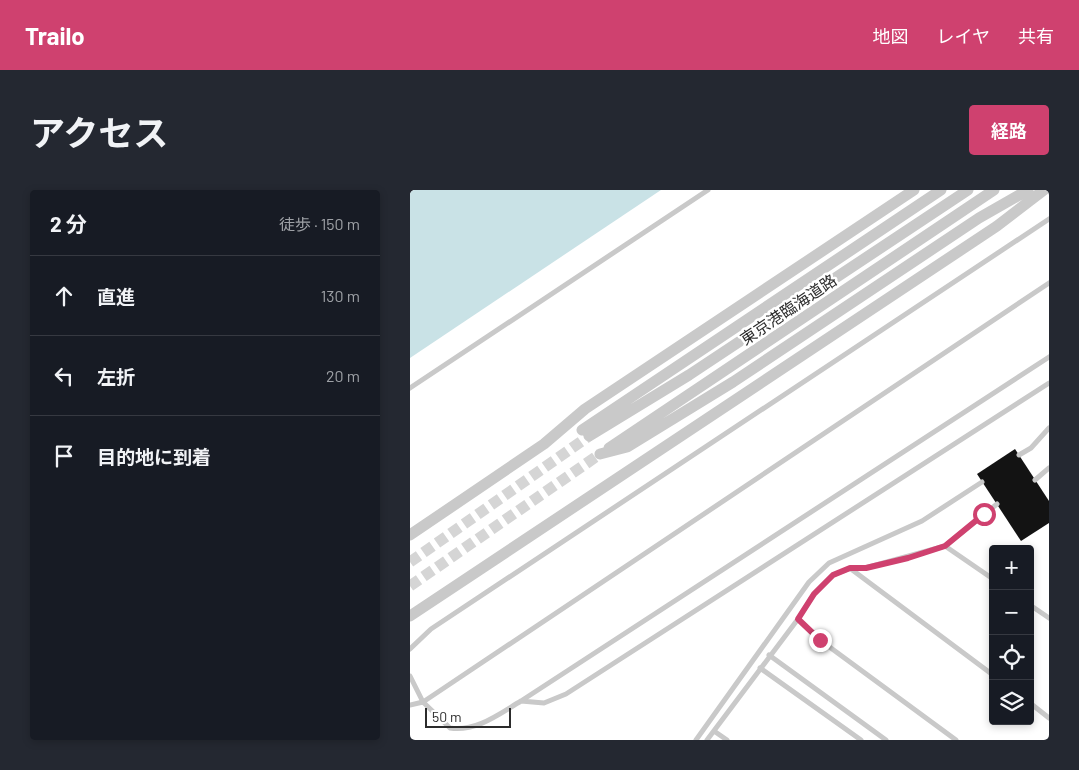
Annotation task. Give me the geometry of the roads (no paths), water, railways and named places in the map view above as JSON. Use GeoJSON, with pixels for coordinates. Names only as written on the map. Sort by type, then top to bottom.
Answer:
{"type":"FeatureCollection","features":[{"type":"Feature","properties":{"kind":"street"},"geometry":{"type":"LineString","coordinates":[[410,535],[544,444],[585,409],[914,190]]}},
{"type":"Feature","properties":{"kind":"street","name":"東京港臨海道路"},"geometry":{"type":"LineString","coordinates":[[941,190],[586,433],[689,375],[968,190]]}},
{"type":"Feature","properties":{"kind":"street","name":"東京港臨海道路"},"geometry":{"type":"LineString","coordinates":[[994,190],[600,454],[627,447],[733,382],[980,218],[1028,190]]}},
{"type":"Feature","properties":{"kind":"street"},"geometry":{"type":"LineString","coordinates":[[410,616],[997,226],[1044,190]]}},
{"type":"Feature","properties":{"kind":"lane"},"geometry":{"type":"LineString","coordinates":[[410,388],[708,190]]}},
{"type":"Feature","properties":{"kind":"lane"},"geometry":{"type":"LineString","coordinates":[[410,649],[416,641],[439,624],[1049,219]]}},
{"type":"Feature","properties":{"kind":"lane"},"geometry":{"type":"LineString","coordinates":[[410,705],[423,702],[1049,283]]}},
{"type":"Feature","properties":{"kind":"lane"},"geometry":{"type":"LineString","coordinates":[[410,676],[423,702],[450,728],[459,730],[483,723],[521,701],[1049,357]]}},
{"type":"Feature","properties":{"kind":"lane"},"geometry":{"type":"LineString","coordinates":[[521,701],[544,703],[566,694],[1049,383]]}},
{"type":"Feature","properties":{"kind":"lane"},"geometry":{"type":"LineString","coordinates":[[1019,455],[1031,448],[1049,428]]}},
{"type":"Feature","properties":{"kind":"lane"},"geometry":{"type":"LineString","coordinates":[[1035,480],[1049,468]]}},
{"type":"Feature","properties":{"kind":"lane"},"geometry":{"type":"LineString","coordinates":[[696,740],[809,582],[829,563],[922,521],[982,482]]}},
{"type":"Feature","properties":{"kind":"lane"},"geometry":{"type":"LineString","coordinates":[[707,740],[769,655],[798,619],[814,594],[833,575],[850,568],[866,568],[945,546],[997,504]]}},
{"type":"Feature","properties":{"kind":"lane"},"geometry":{"type":"LineString","coordinates":[[945,546],[989,576]]}},
{"type":"Feature","properties":{"kind":"lane"},"geometry":{"type":"LineString","coordinates":[[850,568],[989,672]]}},
{"type":"Feature","properties":{"kind":"lane"},"geometry":{"type":"LineString","coordinates":[[1034,608],[1049,618]]}},
{"type":"Feature","properties":{"kind":"lane"},"geometry":{"type":"LineString","coordinates":[[798,619],[820,640],[956,740]]}},
{"type":"Feature","properties":{"kind":"lane"},"geometry":{"type":"LineString","coordinates":[[769,655],[886,740]]}},
{"type":"Feature","properties":{"kind":"lane"},"geometry":{"type":"LineString","coordinates":[[760,668],[861,740]]}},
{"type":"Feature","properties":{"kind":"lane"},"geometry":{"type":"LineString","coordinates":[[1034,707],[1049,718]]}},
{"type":"Feature","properties":{"kind":"lane"},"geometry":{"type":"LineString","coordinates":[[714,731],[727,740]]}},
{"type":"Feature","properties":{"kind":"water"},"geometry":{"type":"Polygon","coordinates":[[[410,190],[661,190],[410,358],[410,190]]]}},
{"type":"Feature","properties":{"kind":"tunnel"},"geometry":{"type":"LineString","coordinates":[[410,562],[589,436]]}},
{"type":"Feature","properties":{"kind":"tunnel"},"geometry":{"type":"LineString","coordinates":[[410,586],[600,454]]}}]}
